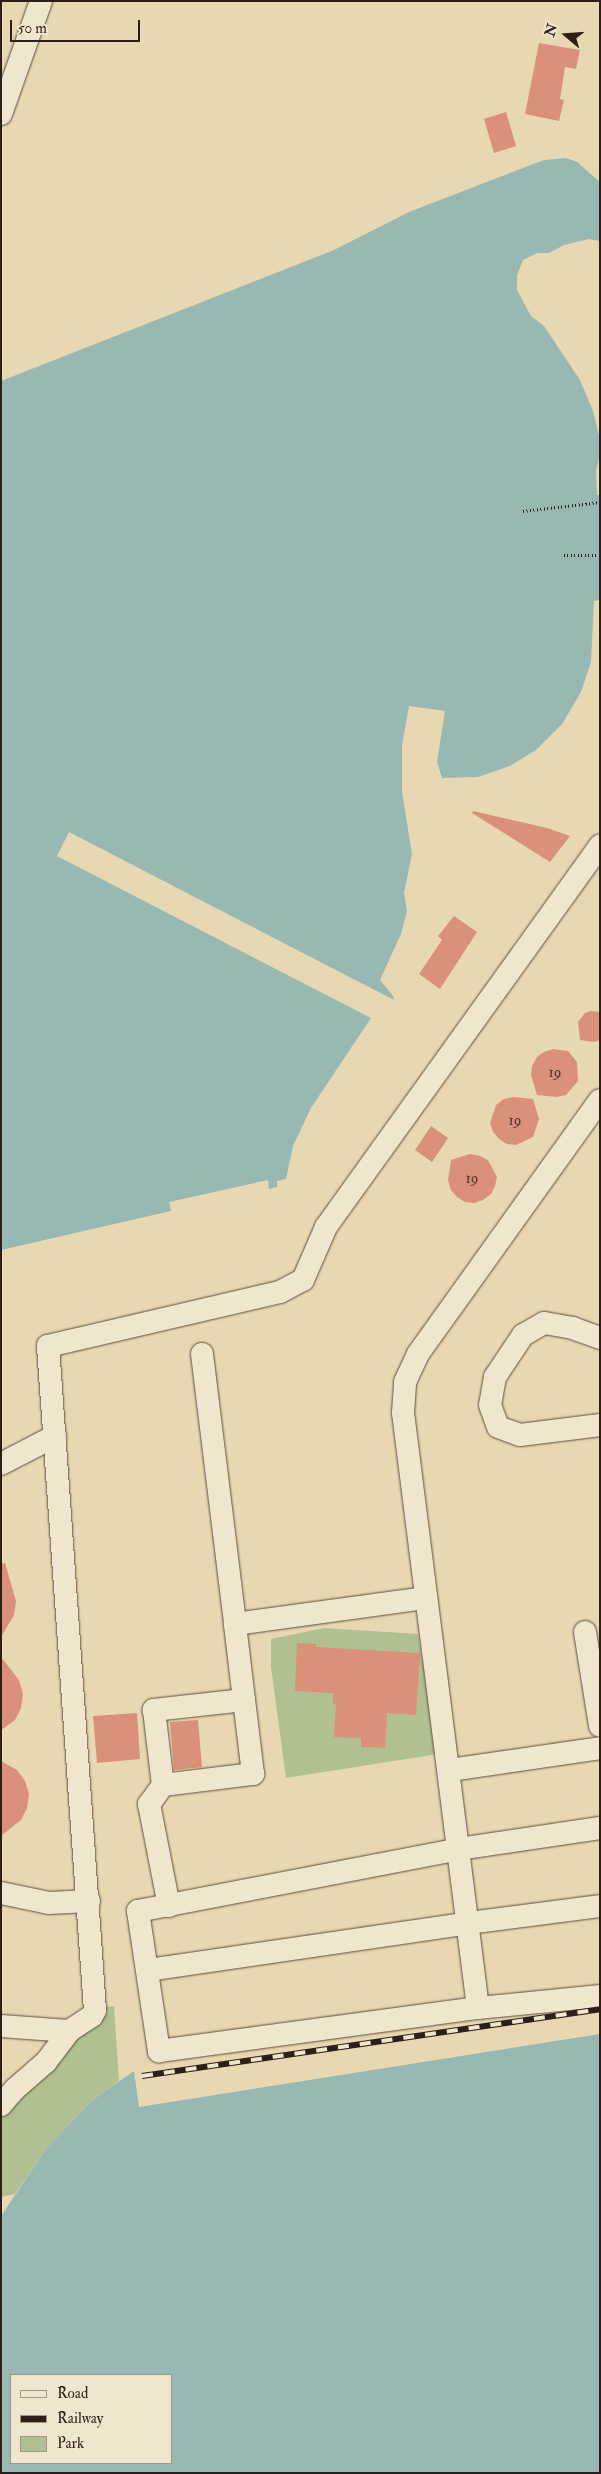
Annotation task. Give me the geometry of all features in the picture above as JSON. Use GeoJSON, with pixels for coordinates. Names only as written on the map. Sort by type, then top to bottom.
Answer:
{"type":"FeatureCollection","features":[{"type":"Feature","properties":{"kind":"lane"},"geometry":{"type":"LineString","coordinates":[[1,114],[41,1]]}},
{"type":"Feature","properties":{"kind":"lane"},"geometry":{"type":"LineString","coordinates":[[1,2105],[15,2089],[46,2062],[68,2031],[92,2016],[95,2010],[89,1901],[48,1346],[280,1292],[304,1280],[326,1227],[600,845]]}},
{"type":"Feature","properties":{"kind":"lane"},"geometry":{"type":"LineString","coordinates":[[478,2008],[460,1849],[403,1413],[405,1382],[418,1354],[600,1100]]}},
{"type":"Feature","properties":{"kind":"lane"},"geometry":{"type":"LineString","coordinates":[[600,1338],[574,1328],[544,1323],[523,1335],[495,1378],[490,1405],[498,1427],[520,1435],[600,1425]]}},
{"type":"Feature","properties":{"kind":"lane"},"geometry":{"type":"LineString","coordinates":[[163,1785],[253,1774],[202,1354]]}},
{"type":"Feature","properties":{"kind":"lane"},"geometry":{"type":"LineString","coordinates":[[1,1464],[55,1436]]}},
{"type":"Feature","properties":{"kind":"lane"},"geometry":{"type":"LineString","coordinates":[[235,1624],[426,1598]]}},
{"type":"Feature","properties":{"kind":"lane"},"geometry":{"type":"LineString","coordinates":[[586,1632],[600,1726]]}},
{"type":"Feature","properties":{"kind":"lane"},"geometry":{"type":"LineString","coordinates":[[169,1906],[149,1804],[163,1785],[154,1710],[244,1700]]}},
{"type":"Feature","properties":{"kind":"lane"},"geometry":{"type":"LineString","coordinates":[[450,1770],[600,1748]]}},
{"type":"Feature","properties":{"kind":"lane"},"geometry":{"type":"LineString","coordinates":[[600,1828],[460,1849],[138,1911],[159,2051],[478,2008],[600,1996]]}},
{"type":"Feature","properties":{"kind":"lane"},"geometry":{"type":"LineString","coordinates":[[1,1893],[49,1903],[89,1901]]}},
{"type":"Feature","properties":{"kind":"lane"},"geometry":{"type":"LineString","coordinates":[[148,1970],[468,1923],[600,1906]]}},
{"type":"Feature","properties":{"kind":"lane"},"geometry":{"type":"LineString","coordinates":[[1,2026],[68,2031]]}},
{"type":"Feature","properties":{"kind":"path"},"geometry":{"type":"LineString","coordinates":[[523,511],[600,502]]}},
{"type":"Feature","properties":{"kind":"path"},"geometry":{"type":"LineString","coordinates":[[564,555],[600,555]]}},
{"type":"Feature","properties":{"kind":"green space"},"geometry":{"type":"Polygon","coordinates":[[[324,1628],[418,1634],[438,1754],[286,1778],[271,1667],[271,1639],[324,1628]]]}},
{"type":"Feature","properties":{"kind":"green space"},"geometry":{"type":"Polygon","coordinates":[[[114,2006],[119,2081],[91,2101],[46,2149],[15,2194],[1,2197],[1,2104],[101,2008],[114,2006]]]}},
{"type":"Feature","properties":{"kind":"water"},"geometry":{"type":"Polygon","coordinates":[[[566,158],[577,162],[600,182],[600,241],[589,239],[564,245],[549,253],[537,253],[523,260],[517,275],[517,290],[531,316],[544,326],[580,380],[593,411],[599,436],[600,455],[596,471],[597,495],[600,495],[600,600],[594,601],[591,662],[581,692],[562,724],[536,750],[510,766],[478,777],[442,778],[437,762],[445,711],[409,706],[402,745],[402,792],[412,854],[404,893],[407,911],[401,934],[380,980],[394,1000],[69,832],[57,856],[371,1018],[311,1108],[293,1146],[286,1179],[277,1181],[277,1187],[269,1189],[268,1180],[169,1202],[171,1211],[1,1250],[1,381],[334,250],[409,212],[544,160],[566,158]]]}},
{"type":"Feature","properties":{"kind":"water"},"geometry":{"type":"Polygon","coordinates":[[[600,2034],[600,2473],[1,2473],[1,2216],[46,2149],[91,2101],[134,2071],[139,2107],[600,2034]]]}},
{"type":"Feature","properties":{"kind":"building"},"geometry":{"type":"Polygon","coordinates":[[[539,43],[580,50],[576,69],[565,67],[560,99],[564,100],[559,121],[525,114],[539,43]]]}},
{"type":"Feature","properties":{"kind":"building"},"geometry":{"type":"Polygon","coordinates":[[[506,112],[516,146],[494,153],[484,119],[506,112]]]}},
{"type":"Feature","properties":{"kind":"building"},"geometry":{"type":"Polygon","coordinates":[[[473,811],[547,828],[570,836],[550,862],[472,813],[473,811]]]}},
{"type":"Feature","properties":{"kind":"building"},"geometry":{"type":"Polygon","coordinates":[[[454,916],[477,932],[440,989],[419,974],[442,940],[438,936],[454,916]]]}},
{"type":"Feature","properties":{"kind":"building"},"geometry":{"type":"Polygon","coordinates":[[[591,1011],[600,1012],[600,1040],[594,1042],[580,1040],[578,1022],[585,1013],[591,1011]]]}},
{"type":"Feature","properties":{"kind":"building"},"geometry":{"type":"Polygon","coordinates":[[[553,1049],[568,1051],[577,1062],[578,1081],[566,1095],[557,1097],[537,1095],[531,1075],[532,1066],[537,1057],[553,1049]]]}},
{"type":"Feature","properties":{"kind":"building"},"geometry":{"type":"Polygon","coordinates":[[[513,1097],[533,1099],[539,1119],[533,1137],[516,1145],[507,1144],[499,1139],[493,1132],[490,1123],[496,1105],[504,1099],[513,1097]]]}},
{"type":"Feature","properties":{"kind":"building"},"geometry":{"type":"Polygon","coordinates":[[[431,1126],[448,1138],[432,1162],[415,1150],[431,1126]]]}},
{"type":"Feature","properties":{"kind":"building"},"geometry":{"type":"Polygon","coordinates":[[[470,1154],[488,1160],[497,1177],[491,1194],[483,1200],[474,1203],[465,1202],[457,1197],[451,1190],[448,1180],[451,1160],[470,1154]]]}},
{"type":"Feature","properties":{"kind":"building"},"geometry":{"type":"Polygon","coordinates":[[[5,1563],[16,1601],[14,1615],[1,1637],[1,1564],[5,1563]]]}},
{"type":"Feature","properties":{"kind":"building"},"geometry":{"type":"Polygon","coordinates":[[[297,1643],[316,1644],[316,1647],[420,1653],[416,1715],[387,1713],[385,1748],[361,1747],[361,1738],[334,1737],[336,1705],[333,1704],[333,1693],[295,1691],[297,1643]]]}},
{"type":"Feature","properties":{"kind":"building"},"geometry":{"type":"Polygon","coordinates":[[[1,1657],[19,1680],[23,1694],[21,1708],[15,1720],[1,1730],[1,1657]]]}},
{"type":"Feature","properties":{"kind":"building"},"geometry":{"type":"Polygon","coordinates":[[[137,1713],[140,1759],[97,1763],[93,1716],[137,1713]]]}},
{"type":"Feature","properties":{"kind":"building"},"geometry":{"type":"Polygon","coordinates":[[[198,1720],[202,1767],[174,1770],[170,1722],[198,1720]]]}},
{"type":"Feature","properties":{"kind":"building"},"geometry":{"type":"Polygon","coordinates":[[[1,1761],[17,1770],[25,1781],[29,1794],[27,1808],[21,1820],[1,1836],[1,1761]]]}},
{"type":"Feature","properties":{"kind":"railway"},"geometry":{"type":"LineString","coordinates":[[142,2076],[600,2009]]}}]}
